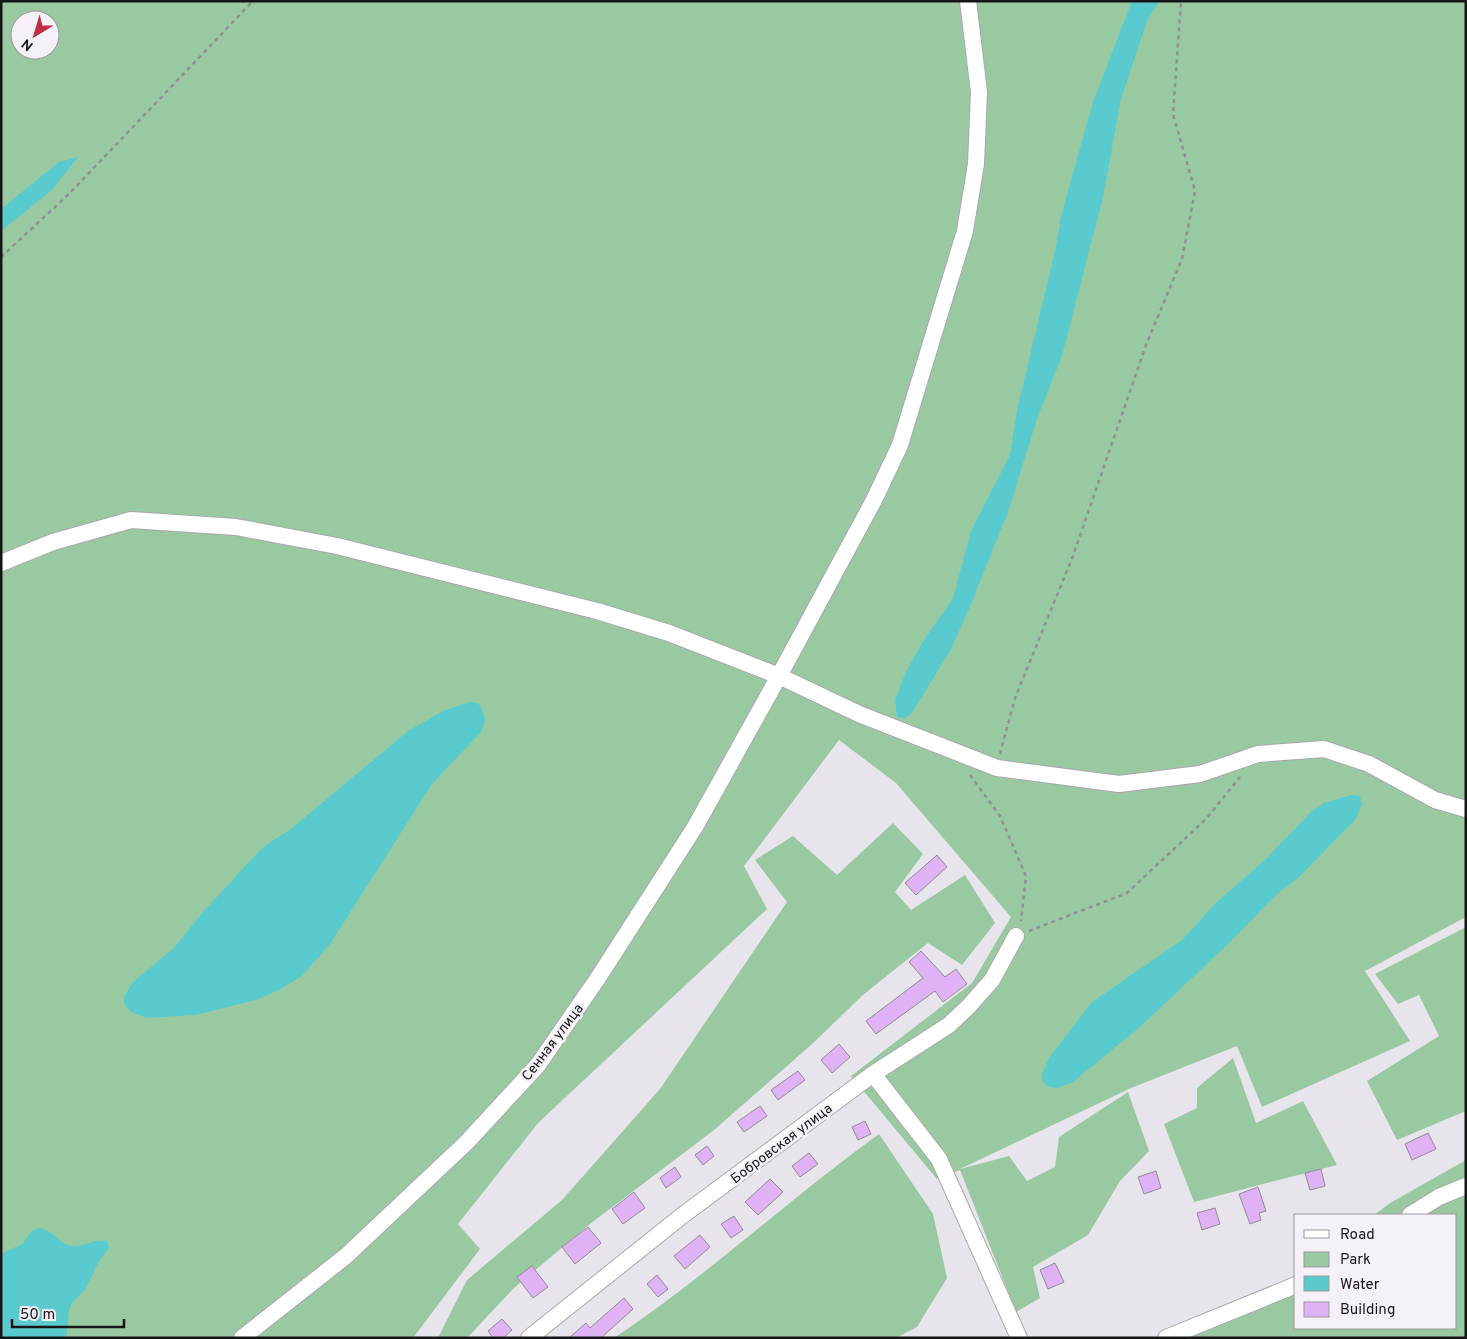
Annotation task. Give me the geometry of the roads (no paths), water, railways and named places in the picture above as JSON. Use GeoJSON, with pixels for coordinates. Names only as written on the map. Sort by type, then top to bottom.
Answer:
{"type":"FeatureCollection","features":[{"type":"Feature","properties":{"kind":"street","name":"Сенная улица"},"geometry":{"type":"LineString","coordinates":[[242,1338],[346,1256],[467,1142],[538,1065],[598,978],[696,827],[779,676],[874,500],[900,445],[965,231],[976,164],[979,92],[968,1]]}},
{"type":"Feature","properties":{"kind":"street"},"geometry":{"type":"LineString","coordinates":[[1,563],[53,542],[131,520],[236,527],[337,546],[597,611],[669,633],[779,676],[859,714],[997,768],[1119,784],[1200,774],[1258,754],[1324,749],[1369,764],[1435,800],[1466,809]]}},
{"type":"Feature","properties":{"kind":"street","name":"Бобровская улица"},"geometry":{"type":"LineString","coordinates":[[529,1338],[683,1215],[873,1074],[949,1025],[992,980],[1016,936]]}},
{"type":"Feature","properties":{"kind":"street"},"geometry":{"type":"LineString","coordinates":[[873,1074],[939,1159],[1019,1338]]}},
{"type":"Feature","properties":{"kind":"street"},"geometry":{"type":"LineString","coordinates":[[1412,1214],[1466,1186]]}},
{"type":"Feature","properties":{"kind":"street"},"geometry":{"type":"LineString","coordinates":[[1166,1338],[1294,1286]]}},
{"type":"Feature","properties":{"kind":"water"},"geometry":{"type":"Polygon","coordinates":[[[1132,1],[1159,1],[1147,21],[1121,99],[1103,197],[1062,356],[1037,419],[1008,512],[951,649],[912,713],[905,718],[897,717],[895,700],[905,674],[922,643],[953,598],[971,531],[1010,455],[1017,410],[1056,247],[1061,216],[1093,102],[1132,1]]]}},
{"type":"Feature","properties":{"kind":"water"},"geometry":{"type":"Polygon","coordinates":[[[78,157],[51,191],[1,231],[1,209],[59,162],[78,157]]]}},
{"type":"Feature","properties":{"kind":"water"},"geometry":{"type":"Polygon","coordinates":[[[470,702],[478,703],[484,714],[485,721],[481,732],[432,784],[330,944],[302,976],[279,990],[256,1000],[195,1015],[147,1018],[131,1012],[125,1006],[124,997],[133,982],[174,948],[202,913],[262,848],[292,828],[408,731],[445,710],[470,702]]]}},
{"type":"Feature","properties":{"kind":"water"},"geometry":{"type":"Polygon","coordinates":[[[1351,795],[1360,796],[1362,804],[1356,819],[1298,878],[1276,895],[1229,943],[1140,1027],[1073,1082],[1057,1088],[1049,1087],[1043,1082],[1042,1074],[1049,1058],[1092,1002],[1182,940],[1217,902],[1266,859],[1310,813],[1324,803],[1351,795]]]}},
{"type":"Feature","properties":{"kind":"water"},"geometry":{"type":"Polygon","coordinates":[[[40,1228],[48,1231],[68,1245],[78,1246],[102,1240],[107,1241],[109,1248],[99,1261],[85,1290],[72,1303],[69,1310],[66,1338],[1,1338],[1,1254],[22,1244],[32,1231],[40,1228]]]}}]}
